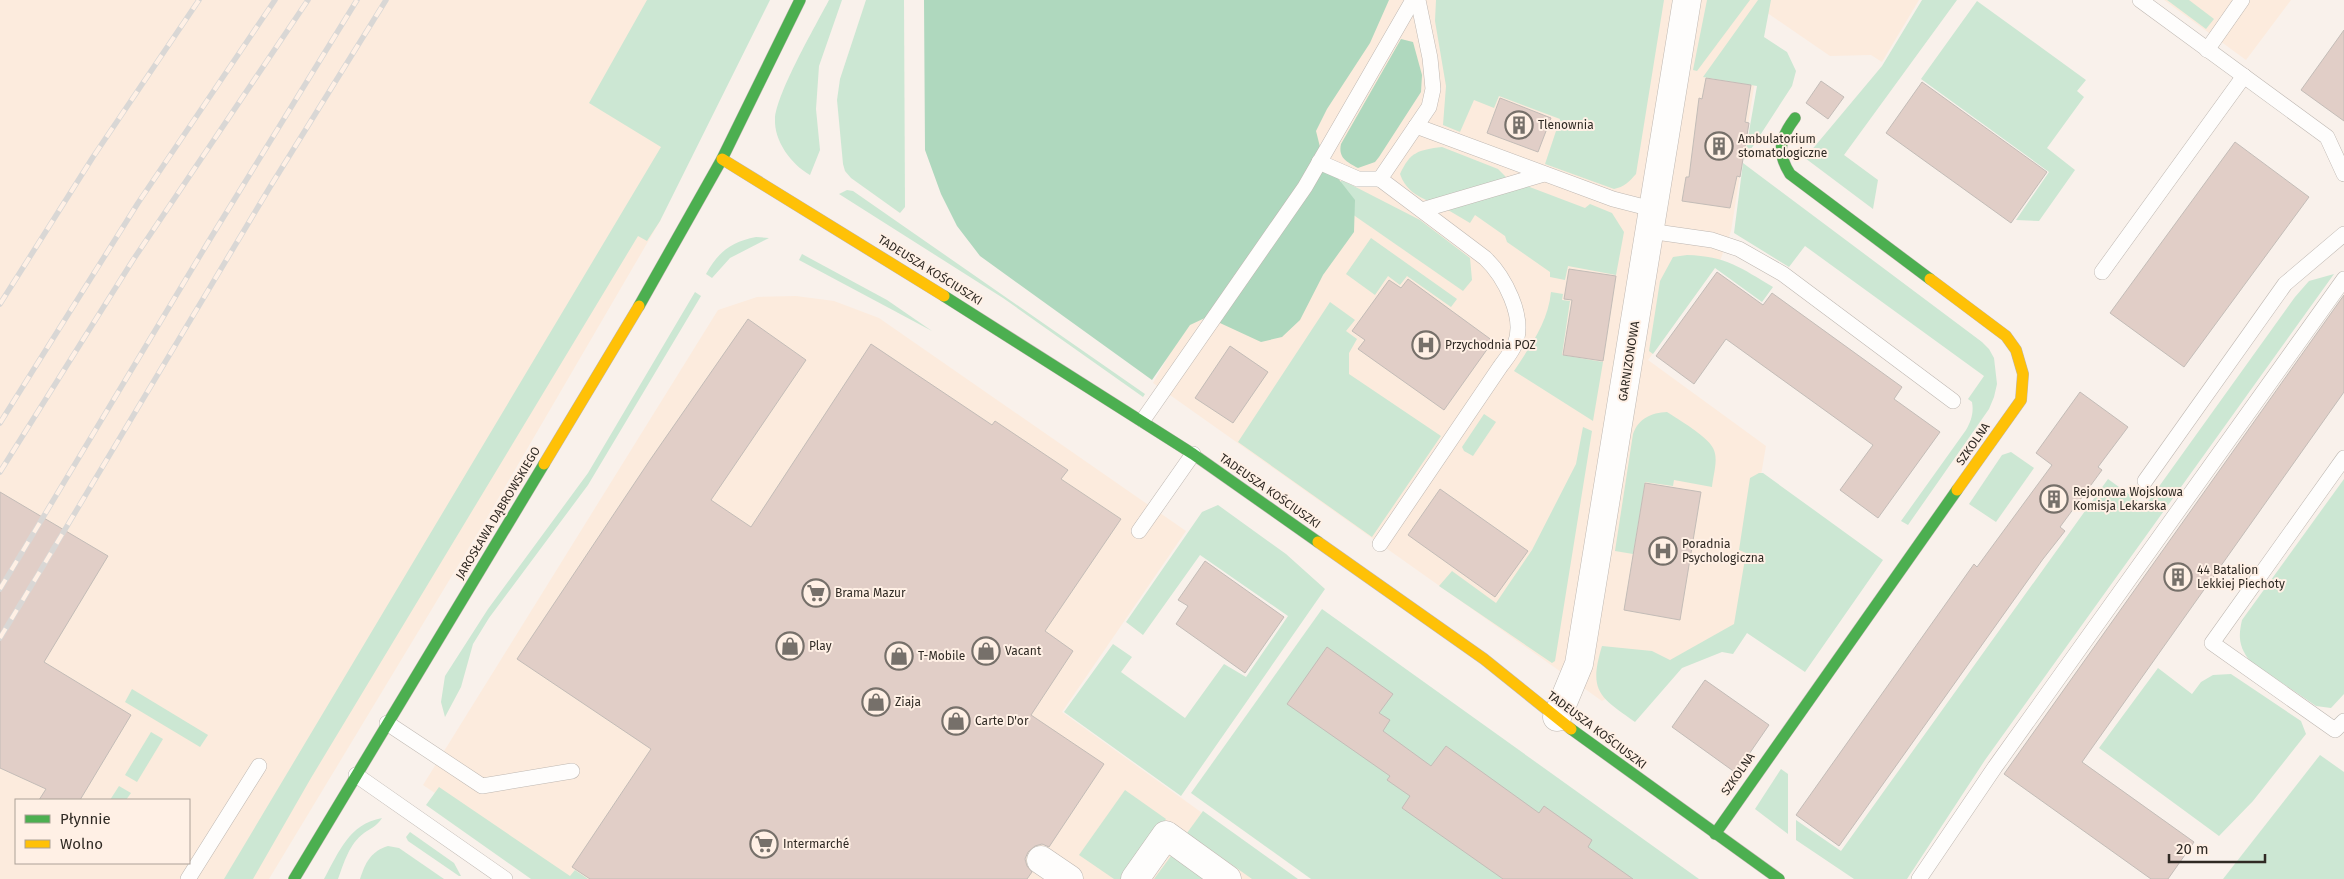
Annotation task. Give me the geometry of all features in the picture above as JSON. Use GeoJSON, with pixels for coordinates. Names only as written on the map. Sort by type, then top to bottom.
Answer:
{"type":"FeatureCollection","features":[{"type":"Feature","properties":{"kind":"street","name":"JAROSŁAWA DĄBROWSKIEGO"},"geometry":{"type":"LineString","coordinates":[[294,879],[668,260],[722,159],[800,0]]}},
{"type":"Feature","properties":{"kind":"street","name":"GARNIZONOWA"},"geometry":{"type":"LineString","coordinates":[[1557,717],[1579,664],[1687,0]]}},
{"type":"Feature","properties":{"kind":"street","name":"SZKOLNA"},"geometry":{"type":"LineString","coordinates":[[1715,834],[2021,400],[2024,385],[2023,369],[2019,354],[2006,336],[1790,174],[1783,165],[1780,144],[1783,133],[1795,118]]}},
{"type":"Feature","properties":{"kind":"street","name":"TADEUSZA KOŚCIUSZKI"},"geometry":{"type":"LineString","coordinates":[[722,159],[1143,420],[1193,454],[1484,659],[1592,746],[1779,879]]}},
{"type":"Feature","properties":{"kind":"street"},"geometry":{"type":"LineString","coordinates":[[1135,879],[1166,835],[1227,879]]}},
{"type":"Feature","properties":{"kind":"street"},"geometry":{"type":"LineString","coordinates":[[1042,860],[1069,879]]}},
{"type":"Feature","properties":{"kind":"lane"},"geometry":{"type":"LineString","coordinates":[[1143,420],[1305,187],[1413,0]]}},
{"type":"Feature","properties":{"kind":"lane"},"geometry":{"type":"LineString","coordinates":[[1380,179],[1429,107],[1433,89],[1430,58],[1418,0]]}},
{"type":"Feature","properties":{"kind":"lane"},"geometry":{"type":"LineString","coordinates":[[2140,0],[2328,137],[2344,174]]}},
{"type":"Feature","properties":{"kind":"lane"},"geometry":{"type":"LineString","coordinates":[[2208,50],[2242,0]]}},
{"type":"Feature","properties":{"kind":"lane"},"geometry":{"type":"LineString","coordinates":[[2102,272],[2244,76]]}},
{"type":"Feature","properties":{"kind":"lane"},"geometry":{"type":"LineString","coordinates":[[1416,126],[1614,199],[1650,220],[1739,249],[1783,274],[1953,401]]}},
{"type":"Feature","properties":{"kind":"lane"},"geometry":{"type":"LineString","coordinates":[[1319,162],[1358,179],[1380,179],[1422,210],[1485,258],[1496,269],[1503,278],[1514,308],[1515,344],[1380,544]]}},
{"type":"Feature","properties":{"kind":"lane"},"geometry":{"type":"LineString","coordinates":[[1422,210],[1544,174]]}},
{"type":"Feature","properties":{"kind":"lane"},"geometry":{"type":"LineString","coordinates":[[2145,481],[2285,284],[2344,234]]}},
{"type":"Feature","properties":{"kind":"lane"},"geometry":{"type":"LineString","coordinates":[[1919,879],[2001,759],[2344,279]]}},
{"type":"Feature","properties":{"kind":"lane"},"geometry":{"type":"LineString","coordinates":[[1139,531],[1193,454]]}},
{"type":"Feature","properties":{"kind":"lane"},"geometry":{"type":"LineString","coordinates":[[2344,458],[2212,643],[2335,730],[2344,721]]}},
{"type":"Feature","properties":{"kind":"lane"},"geometry":{"type":"LineString","coordinates":[[388,723],[482,786],[572,771]]}},
{"type":"Feature","properties":{"kind":"lane"},"geometry":{"type":"LineString","coordinates":[[188,879],[259,766]]}},
{"type":"Feature","properties":{"kind":"lane"},"geometry":{"type":"LineString","coordinates":[[356,775],[499,877]]}},
{"type":"Feature","properties":{"kind":"shaded area"},"geometry":{"type":"Polygon","coordinates":[[[0,0],[712,0],[660,221],[488,516],[269,879],[0,879],[0,0]]]}},
{"type":"Feature","properties":{"kind":"shaded area"},"geometry":{"type":"Polygon","coordinates":[[[1371,0],[1919,0],[1882,62],[1871,55],[1830,56],[1766,12],[1731,231],[1720,261],[1648,360],[1766,446],[1735,626],[1602,701],[1153,383],[1371,0]]]}},
{"type":"Feature","properties":{"kind":"shaded area"},"geometry":{"type":"Polygon","coordinates":[[[2164,0],[2291,0],[2246,60],[2164,0]]]}},
{"type":"Feature","properties":{"kind":"shaded area","name":"Brama Mazur"},"geometry":{"type":"Polygon","coordinates":[[[796,296],[834,301],[879,318],[1186,531],[1062,712],[1294,879],[562,879],[423,785],[718,310],[757,297],[796,296]]]}},
{"type":"Feature","properties":{"kind":"green space"},"geometry":{"type":"Polygon","coordinates":[[[647,0],[770,0],[660,221],[647,241],[638,236],[311,778],[253,879],[224,879],[661,147],[589,103],[647,0]]]}},
{"type":"Feature","properties":{"kind":"green space"},"geometry":{"type":"Polygon","coordinates":[[[829,0],[842,0],[819,66],[816,109],[820,150],[810,175],[796,165],[785,151],[777,135],[775,119],[782,93],[789,77],[829,0]]]}},
{"type":"Feature","properties":{"kind":"green space"},"geometry":{"type":"Polygon","coordinates":[[[866,0],[904,0],[905,207],[900,213],[851,178],[845,171],[843,164],[837,100],[840,79],[866,0]]]}},
{"type":"Feature","properties":{"kind":"green space"},"geometry":{"type":"Polygon","coordinates":[[[924,0],[1389,0],[1370,43],[1327,109],[1316,131],[1323,159],[1355,200],[1354,232],[1323,275],[1300,320],[1282,337],[1261,342],[1207,317],[1190,325],[1152,380],[980,256],[957,226],[941,194],[925,150],[924,0]]]}},
{"type":"Feature","properties":{"kind":"green space"},"geometry":{"type":"Polygon","coordinates":[[[1436,0],[1664,0],[1636,174],[1626,184],[1614,189],[1545,164],[1560,119],[1499,96],[1494,108],[1474,100],[1460,132],[1443,125],[1446,86],[1435,21],[1436,0]]]}},
{"type":"Feature","properties":{"kind":"green space"},"geometry":{"type":"Polygon","coordinates":[[[1707,0],[1750,0],[1697,71],[1693,70],[1707,0]]]}},
{"type":"Feature","properties":{"kind":"green space"},"geometry":{"type":"Polygon","coordinates":[[[1758,0],[1771,0],[1764,37],[1787,52],[1796,71],[1792,86],[1744,160],[1757,86],[1703,77],[1758,0]]]}},
{"type":"Feature","properties":{"kind":"green space"},"geometry":{"type":"Polygon","coordinates":[[[1922,0],[1957,0],[1844,155],[1878,180],[1873,209],[1805,158],[1882,66],[1922,0]]]}},
{"type":"Feature","properties":{"kind":"green space"},"geometry":{"type":"Polygon","coordinates":[[[2167,0],[2189,0],[2214,19],[2206,29],[2167,0]]]}},
{"type":"Feature","properties":{"kind":"green space"},"geometry":{"type":"Polygon","coordinates":[[[1977,1],[2086,80],[2077,91],[2084,97],[2047,148],[2075,170],[2039,221],[2016,220],[2049,172],[1921,79],[1977,1]]]}},
{"type":"Feature","properties":{"kind":"green space"},"geometry":{"type":"Polygon","coordinates":[[[1401,39],[1413,42],[1422,75],[1421,92],[1375,162],[1358,168],[1342,156],[1341,144],[1401,39]]]}},
{"type":"Feature","properties":{"kind":"green space"},"geometry":{"type":"Polygon","coordinates":[[[1442,147],[1498,169],[1507,178],[1431,202],[1426,200],[1408,188],[1400,174],[1407,161],[1416,153],[1442,147]]]}},
{"type":"Feature","properties":{"kind":"green space"},"geometry":{"type":"Polygon","coordinates":[[[1743,163],[1982,342],[1994,358],[1997,384],[1989,409],[1908,525],[1901,521],[1968,427],[1973,410],[1972,402],[1968,399],[1984,376],[1805,246],[1789,267],[1734,233],[1743,163]]]}},
{"type":"Feature","properties":{"kind":"green space"},"geometry":{"type":"Polygon","coordinates":[[[1342,180],[1420,220],[1470,258],[1472,280],[1463,291],[1329,198],[1342,180]]]}},
{"type":"Feature","properties":{"kind":"green space"},"geometry":{"type":"Polygon","coordinates":[[[1527,186],[1585,208],[1590,204],[1612,213],[1624,232],[1616,275],[1568,266],[1565,280],[1550,277],[1550,272],[1507,242],[1505,236],[1475,215],[1470,223],[1448,210],[1527,186]]]}},
{"type":"Feature","properties":{"kind":"green space"},"geometry":{"type":"Polygon","coordinates":[[[847,190],[853,191],[1145,394],[1143,397],[1003,298],[839,194],[847,190]]]}},
{"type":"Feature","properties":{"kind":"green space"},"geometry":{"type":"Polygon","coordinates":[[[756,237],[769,238],[730,258],[712,278],[706,274],[715,260],[726,249],[739,242],[756,237]]]}},
{"type":"Feature","properties":{"kind":"green space"},"geometry":{"type":"Polygon","coordinates":[[[1371,238],[1457,299],[1451,307],[1407,276],[1400,285],[1388,276],[1375,295],[1346,274],[1371,238]]]}},
{"type":"Feature","properties":{"kind":"green space"},"geometry":{"type":"Polygon","coordinates":[[[802,254],[887,300],[932,331],[799,260],[802,254]]]}},
{"type":"Feature","properties":{"kind":"green space"},"geometry":{"type":"Polygon","coordinates":[[[1687,255],[1712,258],[1733,264],[1773,287],[1762,302],[1715,268],[1653,354],[1649,351],[1660,281],[1673,257],[1687,255]]]}},
{"type":"Feature","properties":{"kind":"green space"},"geometry":{"type":"Polygon","coordinates":[[[2334,274],[1985,760],[1907,879],[1854,879],[1796,840],[1796,820],[1841,851],[2108,479],[2145,506],[2295,297],[2309,281],[2334,274]]]}},
{"type":"Feature","properties":{"kind":"green space"},"geometry":{"type":"Polygon","coordinates":[[[695,292],[701,296],[588,485],[489,618],[473,644],[461,687],[445,717],[441,702],[445,676],[488,609],[588,473],[695,292]]]}},
{"type":"Feature","properties":{"kind":"green space"},"geometry":{"type":"Polygon","coordinates":[[[1551,292],[1563,294],[1562,300],[1570,301],[1562,355],[1603,362],[1593,421],[1514,371],[1542,324],[1551,292]]]}},
{"type":"Feature","properties":{"kind":"green space"},"geometry":{"type":"Polygon","coordinates":[[[1330,302],[1355,320],[1346,331],[1357,339],[1349,353],[1349,374],[1441,436],[1372,537],[1238,442],[1330,302]]]}},
{"type":"Feature","properties":{"kind":"green space"},"geometry":{"type":"Polygon","coordinates":[[[1667,412],[1699,433],[1713,448],[1716,462],[1712,487],[1674,480],[1673,486],[1645,482],[1633,554],[1615,551],[1633,434],[1646,417],[1667,412]]]}},
{"type":"Feature","properties":{"kind":"green space"},"geometry":{"type":"Polygon","coordinates":[[[1484,414],[1496,422],[1473,456],[1464,451],[1462,447],[1484,414]]]}},
{"type":"Feature","properties":{"kind":"green space"},"geometry":{"type":"Polygon","coordinates":[[[1583,427],[1592,431],[1555,661],[1552,663],[1439,586],[1452,571],[1496,603],[1532,550],[1576,464],[1583,427]]]}},
{"type":"Feature","properties":{"kind":"green space"},"geometry":{"type":"Polygon","coordinates":[[[2011,452],[2034,468],[1996,522],[1969,504],[2002,455],[2011,452]]]}},
{"type":"Feature","properties":{"kind":"green space"},"geometry":{"type":"Polygon","coordinates":[[[1763,473],[1883,560],[1805,672],[1747,633],[1733,654],[1722,652],[1682,668],[1635,722],[1613,706],[1600,692],[1596,674],[1602,646],[1652,651],[1670,660],[1734,624],[1746,553],[1739,550],[1750,478],[1763,473]]]}},
{"type":"Feature","properties":{"kind":"green space"},"geometry":{"type":"Polygon","coordinates":[[[2344,479],[2344,694],[2331,708],[2316,706],[2250,661],[2240,642],[2240,632],[2242,620],[2344,479]]]}},
{"type":"Feature","properties":{"kind":"green space"},"geometry":{"type":"Polygon","coordinates":[[[1218,505],[1286,554],[1325,589],[1181,796],[1064,712],[1113,644],[1132,657],[1121,672],[1185,718],[1224,664],[1246,677],[1288,616],[1200,555],[1143,635],[1126,622],[1202,512],[1218,505]]]}},
{"type":"Feature","properties":{"kind":"green space"},"geometry":{"type":"Polygon","coordinates":[[[1322,609],[1699,879],[1311,879],[1191,793],[1322,609]]]}},
{"type":"Feature","properties":{"kind":"green space"},"geometry":{"type":"Polygon","coordinates":[[[2158,668],[2192,694],[2201,682],[2213,675],[2231,674],[2301,721],[2306,734],[2253,801],[2219,836],[2099,748],[2158,668]]]}},
{"type":"Feature","properties":{"kind":"green space"},"geometry":{"type":"Polygon","coordinates":[[[132,689],[208,735],[200,747],[125,702],[132,689]]]}},
{"type":"Feature","properties":{"kind":"green space"},"geometry":{"type":"Polygon","coordinates":[[[151,732],[163,739],[137,782],[125,775],[151,732]]]}},
{"type":"Feature","properties":{"kind":"green space"},"geometry":{"type":"Polygon","coordinates":[[[2320,755],[2344,772],[2344,879],[2223,879],[2320,755]]]}},
{"type":"Feature","properties":{"kind":"green space"},"geometry":{"type":"Polygon","coordinates":[[[1781,769],[1788,774],[1788,834],[1755,809],[1781,769]]]}},
{"type":"Feature","properties":{"kind":"green space"},"geometry":{"type":"Polygon","coordinates":[[[119,786],[131,793],[127,799],[111,799],[119,786]]]}},
{"type":"Feature","properties":{"kind":"green space"},"geometry":{"type":"Polygon","coordinates":[[[439,787],[570,876],[575,870],[588,879],[531,879],[426,805],[439,787]]]}},
{"type":"Feature","properties":{"kind":"green space"},"geometry":{"type":"Polygon","coordinates":[[[1125,790],[1166,819],[1123,879],[1114,879],[1079,855],[1125,790]]]}},
{"type":"Feature","properties":{"kind":"green space"},"geometry":{"type":"Polygon","coordinates":[[[1203,811],[1298,879],[1252,879],[1187,833],[1203,811]]]}},
{"type":"Feature","properties":{"kind":"green space"},"geometry":{"type":"Polygon","coordinates":[[[382,818],[354,843],[338,879],[324,879],[340,849],[353,833],[361,826],[382,818]]]}},
{"type":"Feature","properties":{"kind":"green space"},"geometry":{"type":"Polygon","coordinates":[[[410,832],[454,863],[461,876],[408,841],[406,837],[410,832]]]}},
{"type":"Feature","properties":{"kind":"green space"},"geometry":{"type":"Polygon","coordinates":[[[388,846],[399,848],[444,879],[360,879],[364,868],[373,854],[388,846]]]}},
{"type":"Feature","properties":{"kind":"green space"},"geometry":{"type":"Polygon","coordinates":[[[1171,856],[1204,879],[1154,879],[1171,856]]]}},
{"type":"Feature","properties":{"kind":"building"},"geometry":{"type":"Polygon","coordinates":[[[2344,30],[2344,121],[2301,90],[2344,30]]]}},
{"type":"Feature","properties":{"kind":"building","name":"Ambulatorium stomatologiczne"},"geometry":{"type":"Polygon","coordinates":[[[1706,78],[1751,85],[1745,122],[1749,123],[1740,177],[1737,176],[1730,208],[1682,201],[1686,177],[1689,177],[1699,98],[1702,99],[1706,78]]]}},
{"type":"Feature","properties":{"kind":"building"},"geometry":{"type":"Polygon","coordinates":[[[1821,81],[1844,97],[1828,119],[1806,103],[1821,81]]]}},
{"type":"Feature","properties":{"kind":"building"},"geometry":{"type":"Polygon","coordinates":[[[1922,82],[2047,172],[2011,223],[1886,133],[1922,82]]]}},
{"type":"Feature","properties":{"kind":"building","name":"Tlenownia"},"geometry":{"type":"Polygon","coordinates":[[[1500,98],[1551,118],[1538,152],[1487,133],[1500,98]]]}},
{"type":"Feature","properties":{"kind":"building"},"geometry":{"type":"Polygon","coordinates":[[[2235,142],[2309,197],[2184,367],[2110,313],[2235,142]]]}},
{"type":"Feature","properties":{"kind":"building"},"geometry":{"type":"Polygon","coordinates":[[[1569,269],[1616,276],[1603,361],[1563,355],[1572,300],[1564,299],[1569,269]]]}},
{"type":"Feature","properties":{"kind":"building"},"geometry":{"type":"Polygon","coordinates":[[[1717,272],[1763,305],[1772,293],[1902,387],[1894,399],[1940,432],[1878,518],[1840,490],[1873,445],[1726,339],[1694,384],[1656,356],[1717,272]]]}},
{"type":"Feature","properties":{"kind":"building","name":"Przychodnia POZ"},"geometry":{"type":"Polygon","coordinates":[[[1408,279],[1493,341],[1444,410],[1358,349],[1365,340],[1352,331],[1389,280],[1401,288],[1408,279]]]}},
{"type":"Feature","properties":{"kind":"building","name":"44 Batalion Lekkiej Piechoty"},"geometry":{"type":"Polygon","coordinates":[[[2344,295],[2344,392],[2082,762],[2194,842],[2168,879],[2151,879],[2004,774],[2344,295]]]}},
{"type":"Feature","properties":{"kind":"building","name":"Brama Mazur"},"geometry":{"type":"Polygon","coordinates":[[[748,319],[806,360],[711,500],[751,527],[871,344],[992,425],[995,421],[1068,470],[1061,479],[1121,519],[1045,631],[1073,651],[1031,715],[1104,764],[1049,847],[1042,844],[1035,846],[1028,852],[1025,859],[1027,866],[1032,872],[1027,879],[590,879],[572,867],[651,749],[517,659],[650,460],[748,319]]]}},
{"type":"Feature","properties":{"kind":"building"},"geometry":{"type":"Polygon","coordinates":[[[1230,346],[1268,372],[1233,423],[1195,398],[1230,346]]]}},
{"type":"Feature","properties":{"kind":"building"},"geometry":{"type":"Polygon","coordinates":[[[2080,392],[2128,427],[2098,467],[2102,470],[2060,527],[2065,531],[2043,559],[1839,846],[1796,815],[1974,564],[1977,567],[2052,465],[2036,453],[2080,392]]]}},
{"type":"Feature","properties":{"kind":"building","name":"Poradnia Psychologiczna"},"geometry":{"type":"Polygon","coordinates":[[[1645,483],[1701,492],[1680,620],[1624,610],[1645,483]]]}},
{"type":"Feature","properties":{"kind":"building"},"geometry":{"type":"Polygon","coordinates":[[[1440,489],[1528,551],[1495,597],[1408,535],[1440,489]]]}},
{"type":"Feature","properties":{"kind":"building"},"geometry":{"type":"Polygon","coordinates":[[[0,492],[108,556],[44,662],[131,715],[81,799],[40,799],[46,789],[0,768],[0,492]]]}},
{"type":"Feature","properties":{"kind":"building"},"geometry":{"type":"Polygon","coordinates":[[[1205,561],[1284,617],[1245,673],[1176,624],[1188,606],[1178,600],[1205,561]]]}},
{"type":"Feature","properties":{"kind":"building"},"geometry":{"type":"Polygon","coordinates":[[[1327,647],[1393,694],[1379,713],[1390,720],[1383,731],[1431,766],[1446,746],[1539,813],[1544,806],[1592,840],[1588,847],[1633,879],[1503,879],[1402,808],[1410,796],[1387,780],[1390,776],[1287,704],[1327,647]]]}},
{"type":"Feature","properties":{"kind":"building"},"geometry":{"type":"Polygon","coordinates":[[[1705,680],[1769,725],[1736,773],[1672,727],[1705,680]]]}},
{"type":"Feature","properties":{"kind":"railway"},"geometry":{"type":"LineString","coordinates":[[0,304],[93,157],[199,0]]}},
{"type":"Feature","properties":{"kind":"railway"},"geometry":{"type":"LineString","coordinates":[[0,423],[138,203],[275,0]]}},
{"type":"Feature","properties":{"kind":"railway"},"geometry":{"type":"LineString","coordinates":[[0,472],[133,260],[308,0]]}},
{"type":"Feature","properties":{"kind":"railway"},"geometry":{"type":"LineString","coordinates":[[0,589],[207,244],[357,0]]}},
{"type":"Feature","properties":{"kind":"railway"},"geometry":{"type":"LineString","coordinates":[[0,638],[270,187],[386,0]]}},
{"type":"Feature","properties":{"kind":"traffic: fast"},"geometry":{"type":"LineString","coordinates":[[639,306],[722,159],[800,0]]}},
{"type":"Feature","properties":{"kind":"traffic: fast"},"geometry":{"type":"LineString","coordinates":[[1795,118],[1783,139],[1781,152],[1790,174],[1930,279]]}},
{"type":"Feature","properties":{"kind":"traffic: fast"},"geometry":{"type":"LineString","coordinates":[[944,296],[1193,454],[1318,542]]}},
{"type":"Feature","properties":{"kind":"traffic: fast"},"geometry":{"type":"LineString","coordinates":[[294,879],[544,464]]}},
{"type":"Feature","properties":{"kind":"traffic: fast"},"geometry":{"type":"LineString","coordinates":[[1715,834],[1957,490]]}},
{"type":"Feature","properties":{"kind":"traffic: fast"},"geometry":{"type":"LineString","coordinates":[[1571,729],[1779,879]]}},
{"type":"Feature","properties":{"kind":"traffic: slow"},"geometry":{"type":"LineString","coordinates":[[722,159],[944,296]]}},
{"type":"Feature","properties":{"kind":"traffic: slow"},"geometry":{"type":"LineString","coordinates":[[1930,279],[2006,336],[2016,350],[2023,374],[2021,400],[1957,490]]}},
{"type":"Feature","properties":{"kind":"traffic: slow"},"geometry":{"type":"LineString","coordinates":[[544,464],[639,306]]}},
{"type":"Feature","properties":{"kind":"traffic: slow"},"geometry":{"type":"LineString","coordinates":[[1318,542],[1484,659],[1571,729]]}},
{"type":"Feature","properties":{"kind":"place","name":"Tlenownia"},"geometry":{"type":"Point","coordinates":[1519,125]}},
{"type":"Feature","properties":{"kind":"place","name":"Ambulatorium stomatologiczne"},"geometry":{"type":"Point","coordinates":[1719,146]}},
{"type":"Feature","properties":{"kind":"place","name":"Przychodnia POZ"},"geometry":{"type":"Point","coordinates":[1426,345]}},
{"type":"Feature","properties":{"kind":"place","name":"Rejonowa Wojskowa Komisja Lekarska"},"geometry":{"type":"Point","coordinates":[2054,499]}},
{"type":"Feature","properties":{"kind":"place","name":"Poradnia Psychologiczna"},"geometry":{"type":"Point","coordinates":[1663,551]}},
{"type":"Feature","properties":{"kind":"place","name":"44 Batalion Lekkiej Piechoty"},"geometry":{"type":"Point","coordinates":[2178,577]}},
{"type":"Feature","properties":{"kind":"place","name":"Brama Mazur"},"geometry":{"type":"Point","coordinates":[816,593]}},
{"type":"Feature","properties":{"kind":"place","name":"Play"},"geometry":{"type":"Point","coordinates":[790,646]}},
{"type":"Feature","properties":{"kind":"place","name":"Vacant"},"geometry":{"type":"Point","coordinates":[986,651]}},
{"type":"Feature","properties":{"kind":"place","name":"T-Mobile"},"geometry":{"type":"Point","coordinates":[899,656]}},
{"type":"Feature","properties":{"kind":"place","name":"Ziaja"},"geometry":{"type":"Point","coordinates":[876,702]}},
{"type":"Feature","properties":{"kind":"place","name":"Carte D'or"},"geometry":{"type":"Point","coordinates":[956,721]}},
{"type":"Feature","properties":{"kind":"place","name":"Intermarché"},"geometry":{"type":"Point","coordinates":[764,844]}}]}
